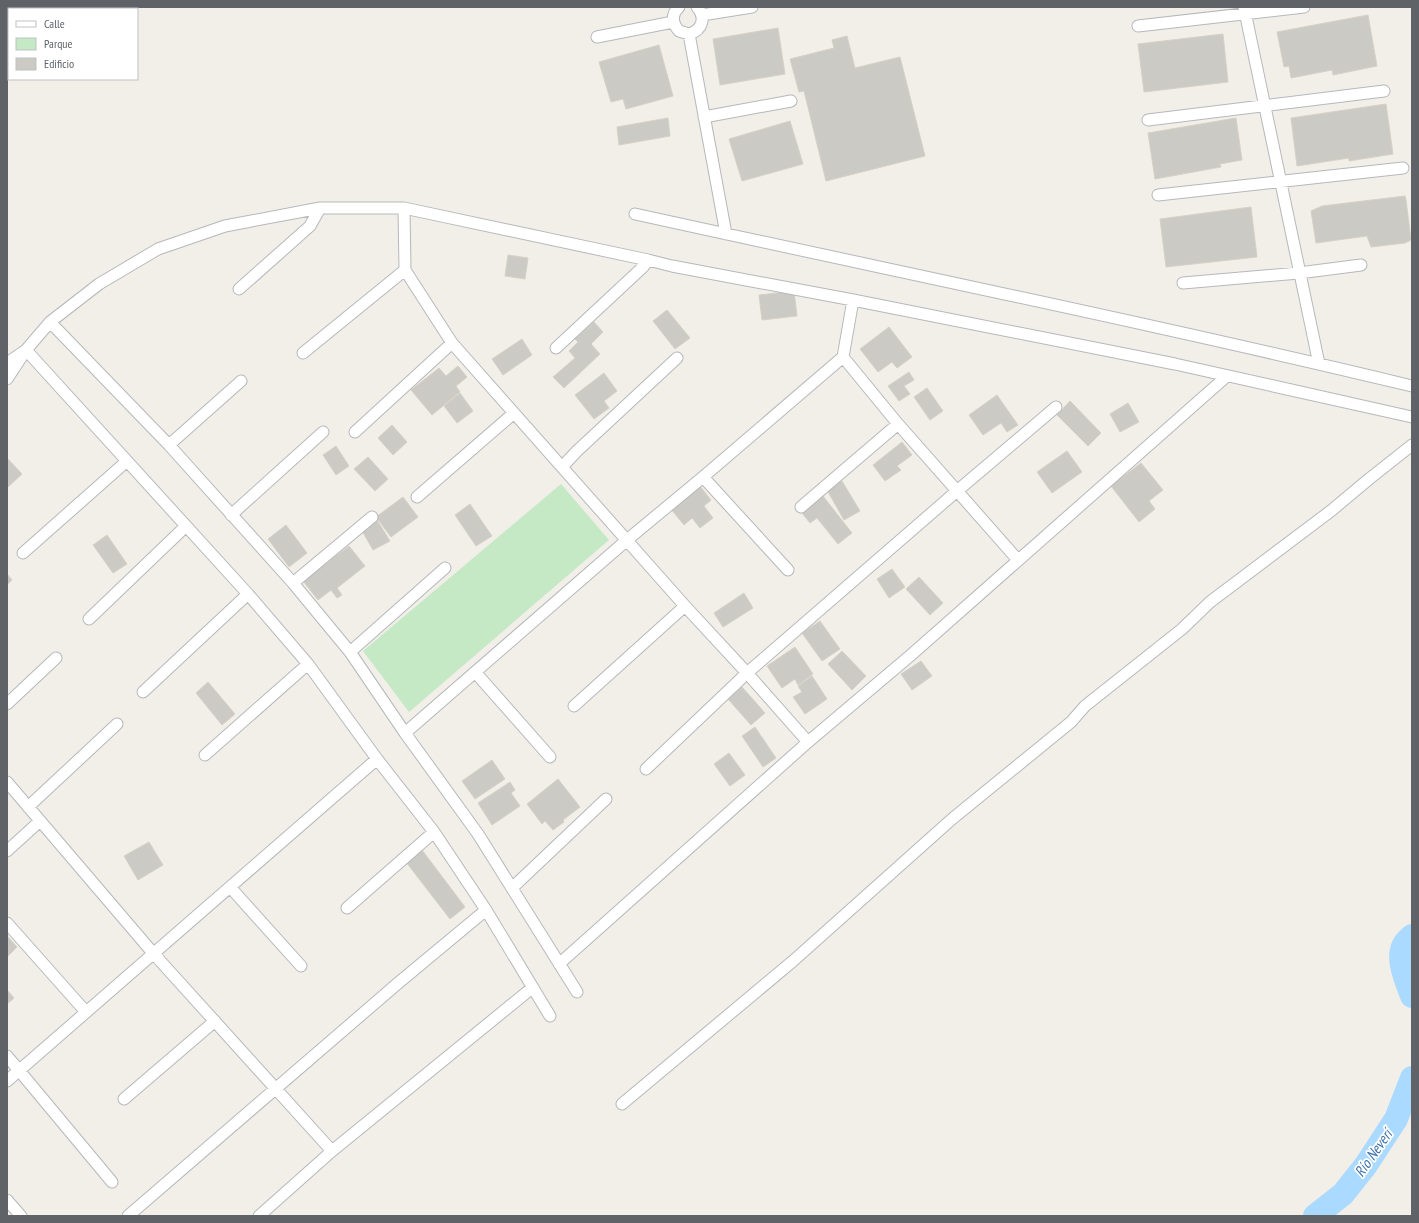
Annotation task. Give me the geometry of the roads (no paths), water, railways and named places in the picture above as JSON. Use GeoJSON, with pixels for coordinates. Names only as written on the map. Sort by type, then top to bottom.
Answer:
{"type":"FeatureCollection","features":[{"type":"Feature","properties":{"kind":"street"},"geometry":{"type":"LineString","coordinates":[[679,7],[674,12],[673,22],[679,31],[689,34],[698,30],[701,26],[700,11],[752,7]]}},
{"type":"Feature","properties":{"kind":"street"},"geometry":{"type":"LineString","coordinates":[[1138,26],[1245,10],[1304,7]]}},
{"type":"Feature","properties":{"kind":"street"},"geometry":{"type":"LineString","coordinates":[[1245,10],[1279,181],[1319,364]]}},
{"type":"Feature","properties":{"kind":"street"},"geometry":{"type":"LineString","coordinates":[[597,37],[673,22]]}},
{"type":"Feature","properties":{"kind":"street"},"geometry":{"type":"LineString","coordinates":[[689,34],[726,234]]}},
{"type":"Feature","properties":{"kind":"street"},"geometry":{"type":"LineString","coordinates":[[1148,120],[1384,91]]}},
{"type":"Feature","properties":{"kind":"street"},"geometry":{"type":"LineString","coordinates":[[704,117],[791,101]]}},
{"type":"Feature","properties":{"kind":"street"},"geometry":{"type":"LineString","coordinates":[[1158,194],[1403,168]]}},
{"type":"Feature","properties":{"kind":"street"},"geometry":{"type":"LineString","coordinates":[[239,289],[310,226],[320,208]]}},
{"type":"Feature","properties":{"kind":"street"},"geometry":{"type":"LineString","coordinates":[[7,379],[26,350],[50,322],[99,284],[158,249],[225,226],[320,208],[404,208],[672,266],[853,300],[1227,376],[1412,417]]}},
{"type":"Feature","properties":{"kind":"street"},"geometry":{"type":"LineString","coordinates":[[404,208],[405,270],[452,343],[685,606],[748,673],[808,742]]}},
{"type":"Feature","properties":{"kind":"street"},"geometry":{"type":"LineString","coordinates":[[634,214],[1319,364],[1412,386]]}},
{"type":"Feature","properties":{"kind":"street"},"geometry":{"type":"LineString","coordinates":[[556,348],[643,267],[648,260]]}},
{"type":"Feature","properties":{"kind":"street"},"geometry":{"type":"LineString","coordinates":[[1183,283],[1299,273],[1361,265]]}},
{"type":"Feature","properties":{"kind":"street"},"geometry":{"type":"LineString","coordinates":[[303,353],[405,270]]}},
{"type":"Feature","properties":{"kind":"street"},"geometry":{"type":"LineString","coordinates":[[405,733],[627,540],[843,357],[853,300]]}},
{"type":"Feature","properties":{"kind":"street"},"geometry":{"type":"LineString","coordinates":[[50,322],[169,445],[293,583],[350,652],[405,733],[478,834],[577,992]]}},
{"type":"Feature","properties":{"kind":"street"},"geometry":{"type":"LineString","coordinates":[[355,432],[452,343]]}},
{"type":"Feature","properties":{"kind":"street"},"geometry":{"type":"LineString","coordinates":[[7,364],[26,350]]}},
{"type":"Feature","properties":{"kind":"street"},"geometry":{"type":"LineString","coordinates":[[26,350],[248,594],[308,664],[377,759],[434,832],[486,910],[550,1016]]}},
{"type":"Feature","properties":{"kind":"street"},"geometry":{"type":"LineString","coordinates":[[843,357],[898,424],[1018,560]]}},
{"type":"Feature","properties":{"kind":"street"},"geometry":{"type":"LineString","coordinates":[[562,467],[577,451],[677,358]]}},
{"type":"Feature","properties":{"kind":"street"},"geometry":{"type":"LineString","coordinates":[[560,964],[808,742],[912,655],[1227,376]]}},
{"type":"Feature","properties":{"kind":"street"},"geometry":{"type":"LineString","coordinates":[[169,445],[241,381]]}},
{"type":"Feature","properties":{"kind":"street"},"geometry":{"type":"LineString","coordinates":[[646,769],[748,673],[1056,407]]}},
{"type":"Feature","properties":{"kind":"street"},"geometry":{"type":"LineString","coordinates":[[417,497],[514,413]]}},
{"type":"Feature","properties":{"kind":"street"},"geometry":{"type":"LineString","coordinates":[[801,506],[898,424]]}},
{"type":"Feature","properties":{"kind":"street"},"geometry":{"type":"LineString","coordinates":[[231,514],[323,432]]}},
{"type":"Feature","properties":{"kind":"street"},"geometry":{"type":"LineString","coordinates":[[622,1104],[792,961],[952,820],[1071,722],[1085,706],[1182,629],[1210,602],[1332,510],[1368,479],[1412,445]]}},
{"type":"Feature","properties":{"kind":"street"},"geometry":{"type":"LineString","coordinates":[[23,553],[127,461]]}},
{"type":"Feature","properties":{"kind":"street"},"geometry":{"type":"LineString","coordinates":[[703,477],[788,570]]}},
{"type":"Feature","properties":{"kind":"street"},"geometry":{"type":"LineString","coordinates":[[293,583],[372,517]]}},
{"type":"Feature","properties":{"kind":"street"},"geometry":{"type":"LineString","coordinates":[[89,619],[186,526]]}},
{"type":"Feature","properties":{"kind":"street"},"geometry":{"type":"LineString","coordinates":[[350,652],[445,568]]}},
{"type":"Feature","properties":{"kind":"street"},"geometry":{"type":"LineString","coordinates":[[143,692],[248,594]]}},
{"type":"Feature","properties":{"kind":"street"},"geometry":{"type":"LineString","coordinates":[[574,706],[685,606]]}},
{"type":"Feature","properties":{"kind":"street"},"geometry":{"type":"LineString","coordinates":[[7,704],[56,658]]}},
{"type":"Feature","properties":{"kind":"street"},"geometry":{"type":"LineString","coordinates":[[204,755],[308,664]]}},
{"type":"Feature","properties":{"kind":"street"},"geometry":{"type":"LineString","coordinates":[[475,672],[550,757]]}},
{"type":"Feature","properties":{"kind":"street"},"geometry":{"type":"LineString","coordinates":[[28,807],[117,724]]}},
{"type":"Feature","properties":{"kind":"street"},"geometry":{"type":"LineString","coordinates":[[7,1081],[377,759]]}},
{"type":"Feature","properties":{"kind":"street"},"geometry":{"type":"LineString","coordinates":[[7,782],[153,953],[332,1151]]}},
{"type":"Feature","properties":{"kind":"street"},"geometry":{"type":"LineString","coordinates":[[512,888],[606,799]]}},
{"type":"Feature","properties":{"kind":"street"},"geometry":{"type":"LineString","coordinates":[[7,850],[40,821]]}},
{"type":"Feature","properties":{"kind":"street"},"geometry":{"type":"LineString","coordinates":[[347,908],[434,832]]}},
{"type":"Feature","properties":{"kind":"street"},"geometry":{"type":"LineString","coordinates":[[230,886],[301,966]]}},
{"type":"Feature","properties":{"kind":"street"},"geometry":{"type":"LineString","coordinates":[[128,1216],[397,984],[486,910]]}},
{"type":"Feature","properties":{"kind":"street"},"geometry":{"type":"LineString","coordinates":[[7,923],[86,1012]]}},
{"type":"Feature","properties":{"kind":"street"},"geometry":{"type":"LineString","coordinates":[[259,1216],[332,1151],[532,988]]}},
{"type":"Feature","properties":{"kind":"street"},"geometry":{"type":"LineString","coordinates":[[124,1099],[214,1021]]}},
{"type":"Feature","properties":{"kind":"street"},"geometry":{"type":"LineString","coordinates":[[7,1056],[112,1182]]}},
{"type":"Feature","properties":{"kind":"street"},"geometry":{"type":"LineString","coordinates":[[7,1200],[21,1216]]}},
{"type":"Feature","properties":{"kind":"waterway","name":"Río Neverí"},"geometry":{"type":"LineString","coordinates":[[1412,936],[1405,943],[1401,955],[1403,970],[1412,996]]}},
{"type":"Feature","properties":{"kind":"waterway","name":"Río Neverí"},"geometry":{"type":"LineString","coordinates":[[1315,1216],[1343,1194],[1366,1165],[1396,1119],[1412,1078]]}}]}
